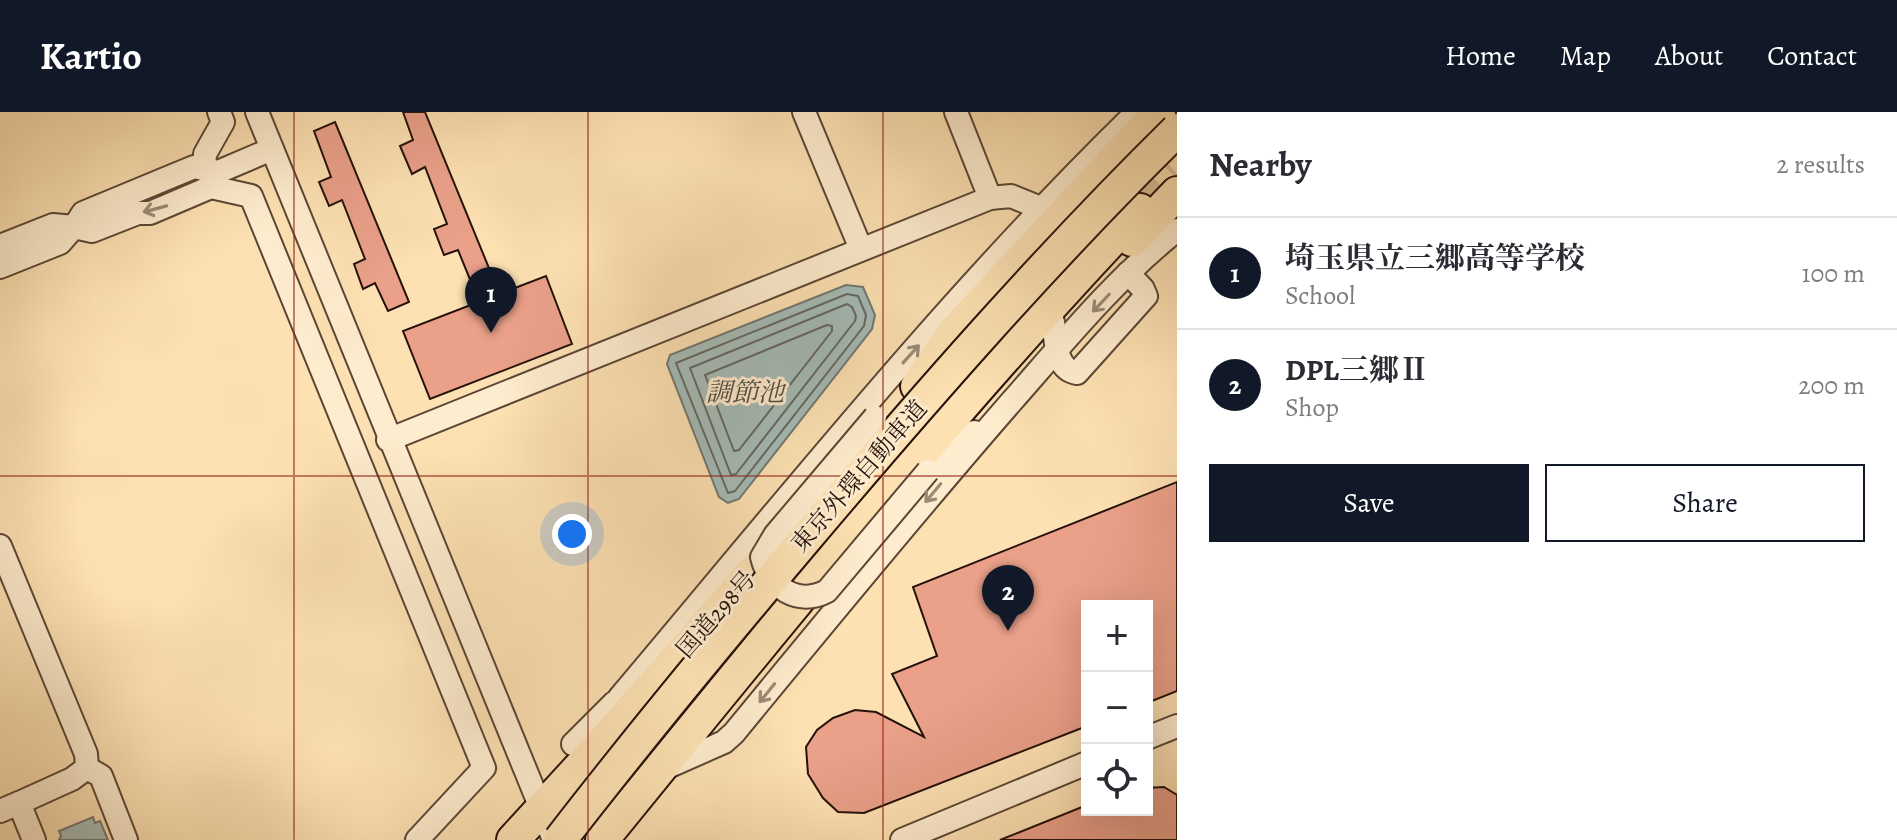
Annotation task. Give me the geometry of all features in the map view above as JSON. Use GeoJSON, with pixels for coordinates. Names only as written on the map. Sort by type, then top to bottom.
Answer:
{"type":"FeatureCollection","features":[{"type":"Feature","properties":{"kind":"highway","name":"国道298号"},"geometry":{"type":"LineString","coordinates":[[513,840],[540,824],[588,743],[903,382],[955,331],[1152,118]]}},
{"type":"Feature","properties":{"kind":"highway","name":"東京外環自動車道"},"geometry":{"type":"LineString","coordinates":[[557,840],[707,655],[886,443],[1033,277],[1152,118]]}},
{"type":"Feature","properties":{"kind":"highway","name":"東京外環自動車道"},"geometry":{"type":"LineString","coordinates":[[592,840],[840,525],[1047,291],[1177,153]]}},
{"type":"Feature","properties":{"kind":"highway","name":"国道298号"},"geometry":{"type":"LineString","coordinates":[[903,382],[1109,181]]}},
{"type":"Feature","properties":{"kind":"highway"},"geometry":{"type":"LineString","coordinates":[[954,417],[1055,336],[1166,209]]}},
{"type":"Feature","properties":{"kind":"highway"},"geometry":{"type":"LineString","coordinates":[[602,840],[761,644],[1058,297],[1166,209]]}},
{"type":"Feature","properties":{"kind":"highway"},"geometry":{"type":"LineString","coordinates":[[540,824],[707,655]]}},
{"type":"Feature","properties":{"kind":"street"},"geometry":{"type":"LineString","coordinates":[[211,176],[205,154],[223,122],[219,112]]}},
{"type":"Feature","properties":{"kind":"street"},"geometry":{"type":"LineString","coordinates":[[257,112],[540,824],[557,840]]}},
{"type":"Feature","properties":{"kind":"street"},"geometry":{"type":"LineString","coordinates":[[804,112],[861,249]]}},
{"type":"Feature","properties":{"kind":"street"},"geometry":{"type":"LineString","coordinates":[[956,112],[990,198]]}},
{"type":"Feature","properties":{"kind":"street"},"geometry":{"type":"LineString","coordinates":[[588,743],[620,697],[903,382],[1043,209],[1152,118]]}},
{"type":"Feature","properties":{"kind":"street"},"geometry":{"type":"LineString","coordinates":[[211,176],[272,149]]}},
{"type":"Feature","properties":{"kind":"street"},"geometry":{"type":"LineString","coordinates":[[0,267],[60,243],[83,213],[194,167],[251,196],[484,768],[417,840]]}},
{"type":"Feature","properties":{"kind":"street"},"geometry":{"type":"LineString","coordinates":[[388,440],[990,198],[1011,196],[1043,209]]}},
{"type":"Feature","properties":{"kind":"street"},"geometry":{"type":"LineString","coordinates":[[659,771],[724,742],[734,733],[1002,413],[1055,336],[1150,251],[1166,209]]}},
{"type":"Feature","properties":{"kind":"street"},"geometry":{"type":"LineString","coordinates":[[0,246],[53,225],[74,227]]}},
{"type":"Feature","properties":{"kind":"street"},"geometry":{"type":"LineString","coordinates":[[1055,336],[1062,364],[1077,373],[1146,296],[1128,273]]}},
{"type":"Feature","properties":{"kind":"street"},"geometry":{"type":"LineString","coordinates":[[903,382],[886,398],[875,417],[775,535],[762,557],[766,574],[792,595],[807,598],[827,591],[949,449],[1002,413]]}},
{"type":"Feature","properties":{"kind":"street"},"geometry":{"type":"LineString","coordinates":[[0,546],[86,754],[87,768]]}},
{"type":"Feature","properties":{"kind":"street"},"geometry":{"type":"LineString","coordinates":[[588,743],[620,697]]}},
{"type":"Feature","properties":{"kind":"street"},"geometry":{"type":"LineString","coordinates":[[1153,736],[1177,726]]}},
{"type":"Feature","properties":{"kind":"street"},"geometry":{"type":"LineString","coordinates":[[902,840],[1081,765]]}},
{"type":"Feature","properties":{"kind":"street"},"geometry":{"type":"LineString","coordinates":[[34,840],[10,807],[72,779],[87,768]]}},
{"type":"Feature","properties":{"kind":"street"},"geometry":{"type":"LineString","coordinates":[[87,768],[101,776],[126,840]]}},
{"type":"Feature","properties":{"kind":"water","name":"調節池"},"geometry":{"type":"Polygon","coordinates":[[[846,285],[863,287],[875,315],[872,329],[739,499],[728,503],[719,497],[667,364],[670,355],[846,285]]]}},
{"type":"Feature","properties":{"kind":"water"},"geometry":{"type":"Polygon","coordinates":[[[93,817],[95,823],[100,821],[108,840],[59,840],[59,831],[93,817]]]}},
{"type":"Feature","properties":{"kind":"building"},"geometry":{"type":"Polygon","coordinates":[[[403,112],[425,112],[491,273],[471,282],[458,250],[444,255],[434,229],[447,224],[425,167],[412,174],[400,146],[413,140],[403,112]]]}},
{"type":"Feature","properties":{"kind":"building"},"geometry":{"type":"Polygon","coordinates":[[[335,122],[409,302],[388,311],[375,283],[363,289],[354,264],[365,259],[342,200],[329,206],[319,182],[331,177],[314,131],[335,122]]]}},
{"type":"Feature","properties":{"kind":"building"},"geometry":{"type":"Polygon","coordinates":[[[546,276],[572,344],[430,399],[403,331],[546,276]]]}},
{"type":"Feature","properties":{"kind":"building"},"geometry":{"type":"Polygon","coordinates":[[[1177,482],[1177,691],[1153,701],[1153,600],[1081,600],[1081,728],[864,813],[838,812],[823,798],[808,774],[806,747],[817,730],[833,718],[855,710],[876,712],[924,737],[892,674],[937,656],[913,587],[1177,482]]]}},
{"type":"Feature","properties":{"kind":"building"},"geometry":{"type":"Polygon","coordinates":[[[1164,787],[1177,795],[1177,840],[1000,840],[1081,807],[1081,816],[1153,816],[1153,788],[1164,787]]]}},
{"type":"Feature","properties":{"kind":"tunnel"},"geometry":{"type":"LineString","coordinates":[[1140,210],[1177,173]]}},
{"type":"Feature","properties":{"kind":"place","name":"埼玉県立三郷高等学校"},"geometry":{"type":"Point","coordinates":[491,333]}},
{"type":"Feature","properties":{"kind":"place","name":"DPL三郷Ⅱ"},"geometry":{"type":"Point","coordinates":[1008,631]}}]}
